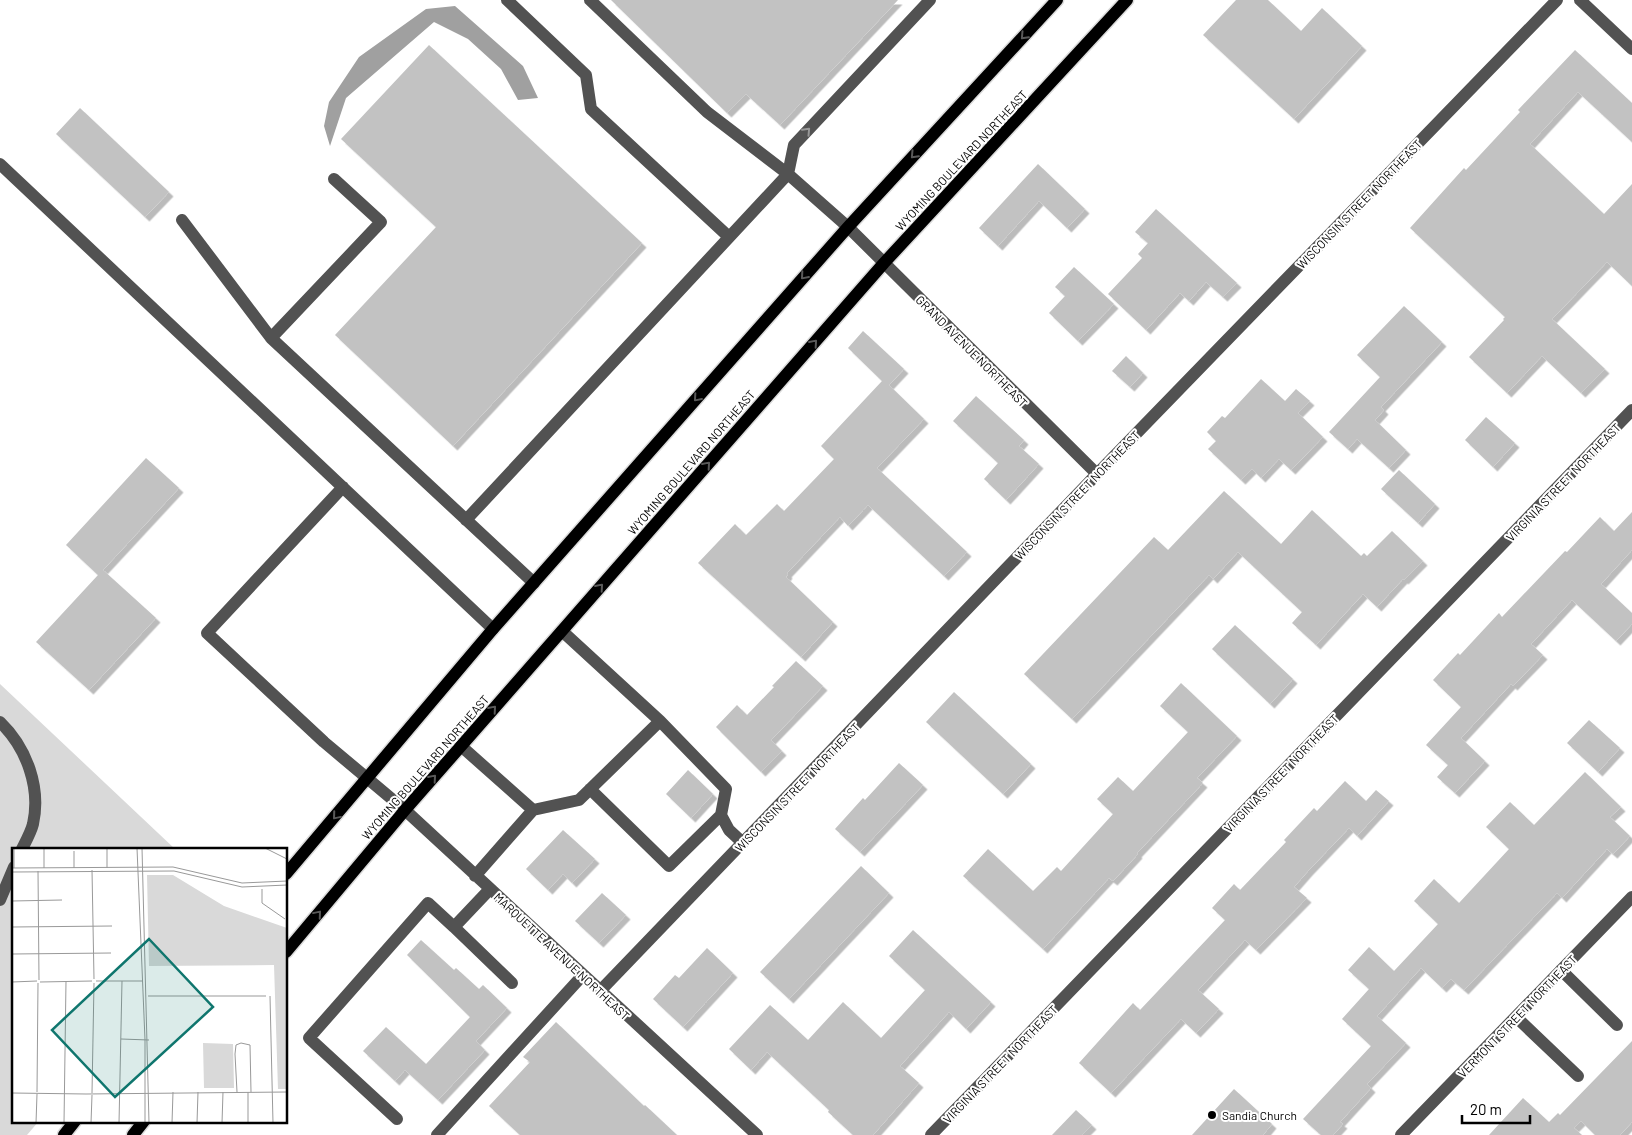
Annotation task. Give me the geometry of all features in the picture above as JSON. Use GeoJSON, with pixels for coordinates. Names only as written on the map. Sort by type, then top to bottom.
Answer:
{"type":"FeatureCollection","features":[{"type":"Feature","properties":{"kind":"main road"},"geometry":{"type":"LineString","coordinates":[[288,872],[493,629],[848,227],[1057,0]]}},
{"type":"Feature","properties":{"kind":"main road","name":"WYOMING BOULEVARD NORTHEAST"},"geometry":{"type":"LineString","coordinates":[[288,950],[405,810],[884,263],[1127,0]]}},
{"type":"Feature","properties":{"kind":"main road"},"geometry":{"type":"LineString","coordinates":[[64,1135],[75,1122]]}},
{"type":"Feature","properties":{"kind":"main road"},"geometry":{"type":"LineString","coordinates":[[133,1135],[143,1122]]}},
{"type":"Feature","properties":{"kind":"street"},"geometry":{"type":"LineString","coordinates":[[507,0],[586,75],[591,109],[729,237]]}},
{"type":"Feature","properties":{"kind":"street","name":"GRAND AVENUE NORTHEAST"},"geometry":{"type":"LineString","coordinates":[[590,0],[707,112],[788,174],[848,227],[1097,474]]}},
{"type":"Feature","properties":{"kind":"street"},"geometry":{"type":"LineString","coordinates":[[466,520],[788,174],[794,145],[930,0]]}},
{"type":"Feature","properties":{"kind":"street","name":"WISCONSIN STREET NORTHEAST"},"geometry":{"type":"LineString","coordinates":[[600,991],[1556,0]]}},
{"type":"Feature","properties":{"kind":"street"},"geometry":{"type":"LineString","coordinates":[[1580,0],[1632,49]]}},
{"type":"Feature","properties":{"kind":"street"},"geometry":{"type":"LineString","coordinates":[[0,164],[493,629]]}},
{"type":"Feature","properties":{"kind":"street"},"geometry":{"type":"LineString","coordinates":[[272,338],[382,222],[334,179]]}},
{"type":"Feature","properties":{"kind":"street"},"geometry":{"type":"LineString","coordinates":[[182,220],[272,338],[534,583]]}},
{"type":"Feature","properties":{"kind":"street","name":"VIRGINIA STREET NORTHEAST"},"geometry":{"type":"LineString","coordinates":[[930,1135],[1632,410]]}},
{"type":"Feature","properties":{"kind":"street","name":"MARQUETTE AVENUE NORTHEAST"},"geometry":{"type":"LineString","coordinates":[[343,487],[207,632],[324,742],[405,810],[757,1135]]}},
{"type":"Feature","properties":{"kind":"street"},"geometry":{"type":"LineString","coordinates":[[562,631],[660,721],[726,789],[721,815],[669,866],[590,789]]}},
{"type":"Feature","properties":{"kind":"street"},"geometry":{"type":"LineString","coordinates":[[475,876],[533,810],[579,800],[660,721]]}},
{"type":"Feature","properties":{"kind":"street"},"geometry":{"type":"LineString","coordinates":[[0,722],[9,731],[21,750],[29,768],[36,796],[33,825],[22,848]]}},
{"type":"Feature","properties":{"kind":"street"},"geometry":{"type":"LineString","coordinates":[[461,746],[533,810]]}},
{"type":"Feature","properties":{"kind":"street"},"geometry":{"type":"LineString","coordinates":[[721,815],[729,830],[743,843]]}},
{"type":"Feature","properties":{"kind":"street"},"geometry":{"type":"LineString","coordinates":[[0,900],[12,872]]}},
{"type":"Feature","properties":{"kind":"street"},"geometry":{"type":"LineString","coordinates":[[454,927],[490,889]]}},
{"type":"Feature","properties":{"kind":"street","name":"VERMONT STREET NORTHEAST"},"geometry":{"type":"LineString","coordinates":[[1401,1135],[1632,897]]}},
{"type":"Feature","properties":{"kind":"street"},"geometry":{"type":"LineString","coordinates":[[397,1119],[309,1038],[428,903],[512,983]]}},
{"type":"Feature","properties":{"kind":"street"},"geometry":{"type":"LineString","coordinates":[[1561,970],[1618,1025]]}},
{"type":"Feature","properties":{"kind":"street"},"geometry":{"type":"LineString","coordinates":[[437,1135],[582,975]]}},
{"type":"Feature","properties":{"kind":"street"},"geometry":{"type":"LineString","coordinates":[[1516,1017],[1578,1076]]}},
{"type":"Feature","properties":{"kind":"shaded area"},"geometry":{"type":"Polygon","coordinates":[[[455,6],[523,66],[538,98],[518,100],[501,69],[468,39],[434,22],[346,98],[330,146],[324,126],[329,102],[359,57],[426,9],[455,6]]]}},
{"type":"Feature","properties":{"kind":"shaded area"},"geometry":{"type":"Polygon","coordinates":[[[0,684],[174,848],[12,848],[12,1122],[38,1122],[27,1135],[0,1135],[0,684]]]}},
{"type":"Feature","properties":{"kind":"building"},"geometry":{"type":"Polygon","coordinates":[[[611,0],[898,0],[780,125],[746,94],[727,113],[611,0]]]}},
{"type":"Feature","properties":{"kind":"building"},"geometry":{"type":"Polygon","coordinates":[[[1236,0],[1268,0],[1301,31],[1322,8],[1362,46],[1294,119],[1203,35],[1236,0]]]}},
{"type":"Feature","properties":{"kind":"building"},"geometry":{"type":"Polygon","coordinates":[[[429,45],[642,243],[453,446],[335,335],[436,227],[341,139],[429,45]]]}},
{"type":"Feature","properties":{"kind":"building"},"geometry":{"type":"Polygon","coordinates":[[[1575,50],[1632,103],[1632,142],[1578,92],[1530,144],[1604,214],[1632,184],[1632,286],[1607,262],[1552,319],[1605,369],[1581,393],[1542,356],[1507,393],[1469,357],[1505,317],[1410,228],[1464,168],[1466,170],[1520,112],[1518,110],[1575,50]]]}},
{"type":"Feature","properties":{"kind":"building"},"geometry":{"type":"Polygon","coordinates":[[[80,108],[169,192],[145,217],[56,134],[80,108]]]}},
{"type":"Feature","properties":{"kind":"building"},"geometry":{"type":"Polygon","coordinates":[[[1038,164],[1085,209],[1067,228],[1039,201],[998,246],[979,228],[1038,164]]]}},
{"type":"Feature","properties":{"kind":"building"},"geometry":{"type":"Polygon","coordinates":[[[1156,209],[1237,283],[1223,297],[1206,282],[1189,301],[1180,293],[1146,330],[1108,294],[1142,258],[1138,254],[1148,243],[1135,232],[1156,209]]]}},
{"type":"Feature","properties":{"kind":"building"},"geometry":{"type":"Polygon","coordinates":[[[1074,267],[1114,304],[1078,341],[1049,313],[1065,296],[1055,287],[1074,267]]]}},
{"type":"Feature","properties":{"kind":"building"},"geometry":{"type":"Polygon","coordinates":[[[1404,306],[1442,342],[1381,407],[1384,410],[1375,420],[1406,450],[1389,468],[1357,439],[1348,449],[1329,432],[1380,377],[1357,355],[1404,306]]]}},
{"type":"Feature","properties":{"kind":"building"},"geometry":{"type":"Polygon","coordinates":[[[863,331],[904,369],[889,385],[924,419],[877,468],[967,552],[944,576],[868,505],[848,526],[840,517],[787,573],[786,577],[833,622],[801,657],[698,563],[735,524],[746,535],[777,504],[784,511],[834,459],[821,446],[882,381],[848,348],[863,331]]]}},
{"type":"Feature","properties":{"kind":"building"},"geometry":{"type":"Polygon","coordinates":[[[1126,356],[1143,373],[1130,387],[1112,371],[1126,356]]]}},
{"type":"Feature","properties":{"kind":"building"},"geometry":{"type":"Polygon","coordinates":[[[1261,379],[1285,401],[1296,389],[1310,401],[1298,413],[1323,437],[1291,470],[1279,459],[1261,478],[1252,469],[1241,480],[1208,449],[1216,441],[1207,432],[1222,416],[1225,418],[1261,379]]]}},
{"type":"Feature","properties":{"kind":"building"},"geometry":{"type":"Polygon","coordinates":[[[976,396],[1024,440],[1019,446],[1039,464],[1006,500],[984,479],[998,463],[953,421],[976,396]]]}},
{"type":"Feature","properties":{"kind":"building"},"geometry":{"type":"Polygon","coordinates":[[[1486,417],[1515,443],[1493,467],[1465,440],[1486,417]]]}},
{"type":"Feature","properties":{"kind":"building"},"geometry":{"type":"Polygon","coordinates":[[[146,458],[179,488],[103,570],[156,618],[89,690],[36,642],[98,575],[66,545],[146,458]]]}},
{"type":"Feature","properties":{"kind":"building"},"geometry":{"type":"Polygon","coordinates":[[[1399,470],[1435,504],[1418,523],[1381,489],[1399,470]]]}},
{"type":"Feature","properties":{"kind":"building"},"geometry":{"type":"Polygon","coordinates":[[[1224,491],[1281,544],[1312,510],[1361,556],[1364,553],[1367,556],[1392,531],[1423,561],[1377,607],[1363,594],[1316,645],[1292,623],[1302,612],[1238,552],[1213,579],[1209,575],[1072,719],[1024,674],[1154,537],[1168,550],[1224,491]]]}},
{"type":"Feature","properties":{"kind":"building"},"geometry":{"type":"Polygon","coordinates":[[[1632,512],[1632,550],[1601,584],[1632,613],[1632,624],[1616,641],[1572,600],[1531,644],[1543,655],[1513,686],[1511,684],[1461,738],[1485,761],[1455,793],[1437,777],[1448,765],[1426,745],[1461,707],[1433,680],[1458,653],[1460,655],[1499,613],[1502,617],[1600,517],[1614,531],[1632,512]]]}},
{"type":"Feature","properties":{"kind":"building"},"geometry":{"type":"Polygon","coordinates":[[[1235,625],[1293,679],[1270,704],[1212,649],[1235,625]]]}},
{"type":"Feature","properties":{"kind":"building"},"geometry":{"type":"Polygon","coordinates":[[[796,661],[823,686],[771,740],[782,751],[761,772],[716,727],[737,705],[747,715],[796,661]]]}},
{"type":"Feature","properties":{"kind":"building"},"geometry":{"type":"Polygon","coordinates":[[[1181,683],[1237,736],[1197,778],[1203,783],[1113,881],[1109,878],[1043,949],[963,876],[988,849],[1033,891],[1057,867],[1061,871],[1113,814],[1097,799],[1118,777],[1133,791],[1188,732],[1160,706],[1181,683]]]}},
{"type":"Feature","properties":{"kind":"building"},"geometry":{"type":"Polygon","coordinates":[[[954,692],[1031,764],[1003,794],[926,722],[954,692]]]}},
{"type":"Feature","properties":{"kind":"building"},"geometry":{"type":"Polygon","coordinates":[[[1589,720],[1620,748],[1598,772],[1567,743],[1589,720]]]}},
{"type":"Feature","properties":{"kind":"building"},"geometry":{"type":"Polygon","coordinates":[[[899,763],[923,785],[860,852],[835,829],[899,763]]]}},
{"type":"Feature","properties":{"kind":"building"},"geometry":{"type":"Polygon","coordinates":[[[688,770],[713,794],[691,818],[666,794],[688,770]]]}},
{"type":"Feature","properties":{"kind":"building"},"geometry":{"type":"Polygon","coordinates":[[[1585,772],[1621,807],[1610,817],[1630,836],[1613,854],[1607,849],[1562,898],[1557,893],[1464,990],[1451,979],[1442,988],[1421,968],[1377,1016],[1406,1043],[1367,1084],[1371,1088],[1340,1122],[1343,1124],[1333,1135],[1321,1135],[1303,1119],[1371,1046],[1342,1019],[1369,989],[1348,970],[1369,947],[1394,971],[1438,924],[1414,901],[1434,879],[1459,903],[1509,849],[1486,827],[1510,802],[1534,825],[1585,772]]]}},
{"type":"Feature","properties":{"kind":"building"},"geometry":{"type":"Polygon","coordinates":[[[1345,781],[1366,801],[1376,790],[1389,801],[1357,836],[1349,828],[1308,871],[1294,887],[1307,898],[1256,950],[1245,940],[1198,990],[1219,1009],[1196,1033],[1181,1019],[1111,1093],[1079,1063],[1133,1003],[1140,1010],[1225,920],[1212,908],[1234,884],[1240,890],[1286,842],[1284,840],[1314,808],[1317,811],[1345,781]]]}},
{"type":"Feature","properties":{"kind":"building"},"geometry":{"type":"Polygon","coordinates":[[[563,830],[595,859],[572,883],[563,874],[548,890],[526,869],[563,830]]]}},
{"type":"Feature","properties":{"kind":"building"},"geometry":{"type":"Polygon","coordinates":[[[861,866],[889,893],[789,999],[760,972],[861,866]]]}},
{"type":"Feature","properties":{"kind":"building"},"geometry":{"type":"Polygon","coordinates":[[[602,893],[626,915],[599,943],[575,921],[602,893]]]}},
{"type":"Feature","properties":{"kind":"building"},"geometry":{"type":"Polygon","coordinates":[[[913,930],[991,1002],[966,1029],[949,1012],[900,1066],[919,1083],[873,1135],[853,1135],[767,1052],[751,1070],[729,1049],[770,1005],[808,1040],[843,1002],[881,1038],[925,990],[889,956],[913,930]]]}},
{"type":"Feature","properties":{"kind":"building"},"geometry":{"type":"Polygon","coordinates":[[[421,940],[454,970],[456,968],[479,989],[483,985],[507,1008],[476,1041],[485,1050],[438,1100],[405,1070],[395,1081],[363,1051],[386,1027],[426,1064],[470,1017],[407,955],[421,940]]]}},
{"type":"Feature","properties":{"kind":"building"},"geometry":{"type":"Polygon","coordinates":[[[707,948],[733,973],[683,1027],[653,999],[675,975],[679,978],[707,948]]]}},
{"type":"Feature","properties":{"kind":"building"},"geometry":{"type":"Polygon","coordinates":[[[556,1022],[677,1135],[520,1135],[489,1106],[530,1062],[523,1057],[556,1022]]]}},
{"type":"Feature","properties":{"kind":"building"},"geometry":{"type":"Polygon","coordinates":[[[1632,1041],[1632,1122],[1620,1135],[1595,1135],[1581,1121],[1574,1128],[1582,1135],[1489,1135],[1523,1098],[1549,1122],[1558,1113],[1560,1115],[1632,1041]]]}},
{"type":"Feature","properties":{"kind":"building"},"geometry":{"type":"Polygon","coordinates":[[[1234,1089],[1272,1124],[1263,1135],[1192,1135],[1234,1089]]]}},
{"type":"Feature","properties":{"kind":"building"},"geometry":{"type":"Polygon","coordinates":[[[1076,1110],[1092,1125],[1082,1135],[1052,1135],[1076,1110]]]}},
{"type":"Feature","properties":{"kind":"place","name":"Sandia Church"},"geometry":{"type":"Point","coordinates":[1212,1115]}}]}
